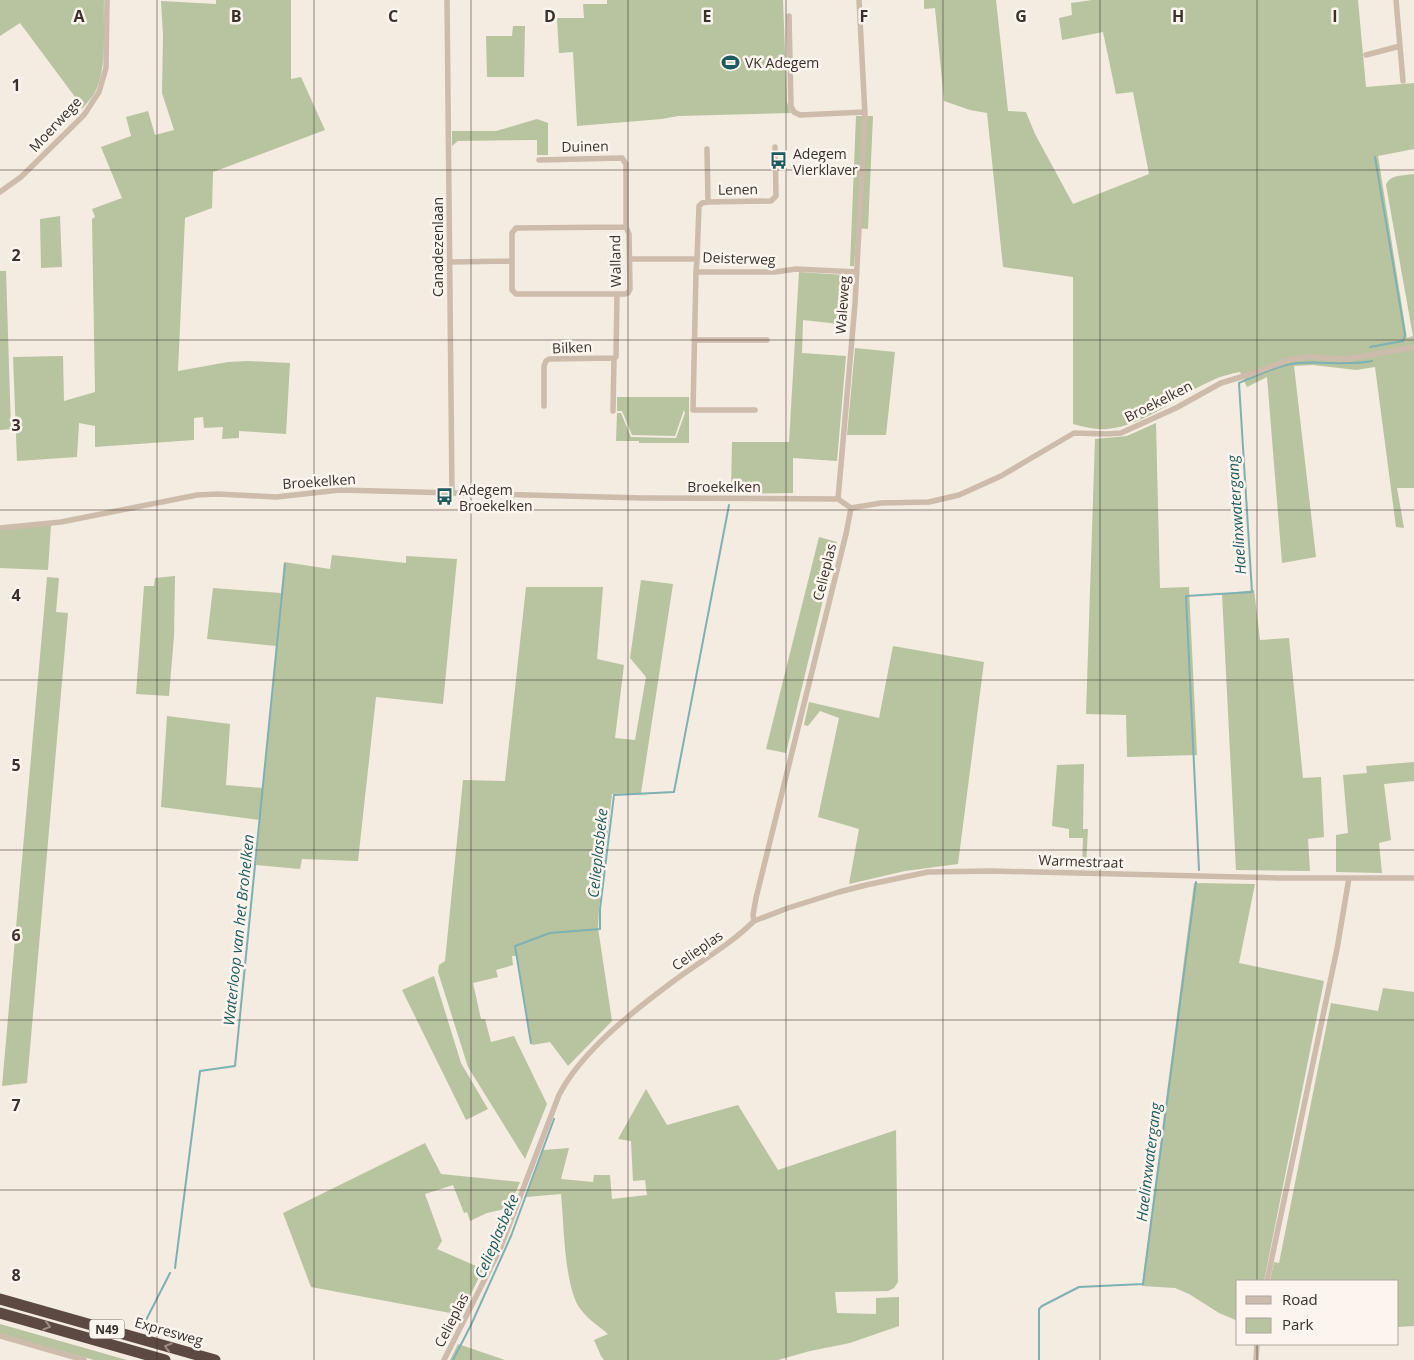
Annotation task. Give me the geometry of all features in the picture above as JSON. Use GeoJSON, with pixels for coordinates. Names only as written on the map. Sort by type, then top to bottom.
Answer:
{"type":"FeatureCollection","features":[{"type":"Feature","properties":{"kind":"highway","name":"Expresweg"},"geometry":{"type":"LineString","coordinates":[[0,1299],[215,1360]]}},
{"type":"Feature","properties":{"kind":"highway","name":"Expresweg"},"geometry":{"type":"LineString","coordinates":[[0,1313],[165,1360]]}},
{"type":"Feature","properties":{"kind":"street","name":"Moerwege"},"geometry":{"type":"LineString","coordinates":[[0,192],[21,178],[84,115],[100,92],[106,68],[108,0]]}},
{"type":"Feature","properties":{"kind":"street","name":"Canadezenlaan"},"geometry":{"type":"LineString","coordinates":[[448,0],[452,494]]}},
{"type":"Feature","properties":{"kind":"street","name":"Waleweg"},"geometry":{"type":"LineString","coordinates":[[838,499],[857,272],[865,112],[859,0]]}},
{"type":"Feature","properties":{"kind":"street"},"geometry":{"type":"LineString","coordinates":[[1396,0],[1403,81]]}},
{"type":"Feature","properties":{"kind":"street"},"geometry":{"type":"LineString","coordinates":[[789,16],[791,106],[794,112],[800,115],[865,112]]}},
{"type":"Feature","properties":{"kind":"street"},"geometry":{"type":"LineString","coordinates":[[1366,55],[1400,46]]}},
{"type":"Feature","properties":{"kind":"street","name":"Lenen"},"geometry":{"type":"LineString","coordinates":[[697,259],[699,206],[702,203],[771,201],[776,196],[775,146]]}},
{"type":"Feature","properties":{"kind":"street","name":"Lenen"},"geometry":{"type":"LineString","coordinates":[[707,149],[708,202]]}},
{"type":"Feature","properties":{"kind":"street","name":"Duinen"},"geometry":{"type":"LineString","coordinates":[[539,160],[622,158],[626,164],[626,227]]}},
{"type":"Feature","properties":{"kind":"street","name":"Walland"},"geometry":{"type":"LineString","coordinates":[[626,227],[629,234],[630,259],[630,290],[628,293],[616,295],[516,294],[512,290],[512,233],[516,228],[626,227]]}},
{"type":"Feature","properties":{"kind":"street","name":"Deisterweg"},"geometry":{"type":"LineString","coordinates":[[630,259],[697,259],[696,272],[775,272],[796,269],[857,272]]}},
{"type":"Feature","properties":{"kind":"street"},"geometry":{"type":"LineString","coordinates":[[450,262],[512,261]]}},
{"type":"Feature","properties":{"kind":"street"},"geometry":{"type":"LineString","coordinates":[[696,272],[693,410],[755,410]]}},
{"type":"Feature","properties":{"kind":"street"},"geometry":{"type":"LineString","coordinates":[[613,412],[614,358],[617,354],[616,295]]}},
{"type":"Feature","properties":{"kind":"street"},"geometry":{"type":"LineString","coordinates":[[694,340],[767,340]]}},
{"type":"Feature","properties":{"kind":"street","name":"Broekelken"},"geometry":{"type":"LineString","coordinates":[[850,508],[881,503],[929,502],[959,496],[1001,476],[1069,435],[1080,432],[1121,433],[1160,416],[1216,385],[1291,360],[1307,357],[1348,359],[1414,347]]}},
{"type":"Feature","properties":{"kind":"street","name":"Bilken"},"geometry":{"type":"LineString","coordinates":[[544,406],[544,366],[546,361],[549,359],[614,358]]}},
{"type":"Feature","properties":{"kind":"street","name":"Broekelken"},"geometry":{"type":"LineString","coordinates":[[0,528],[61,522],[197,495],[218,494],[276,497],[340,490],[633,498],[838,499]]}},
{"type":"Feature","properties":{"kind":"street"},"geometry":{"type":"LineString","coordinates":[[838,499],[850,508]]}},
{"type":"Feature","properties":{"kind":"street","name":"Celieplas"},"geometry":{"type":"LineString","coordinates":[[444,1360],[500,1249],[559,1095],[571,1075],[593,1049],[623,1022],[671,983],[743,933],[754,922],[756,898],[846,534],[850,508]]}},
{"type":"Feature","properties":{"kind":"street","name":"Warmestraat"},"geometry":{"type":"LineString","coordinates":[[754,922],[788,908],[839,892],[928,872],[991,871],[1280,878],[1414,878]]}},
{"type":"Feature","properties":{"kind":"street"},"geometry":{"type":"LineString","coordinates":[[1267,1280],[1337,949],[1349,878]]}},
{"type":"Feature","properties":{"kind":"street"},"geometry":{"type":"LineString","coordinates":[[0,1336],[84,1360]]}},
{"type":"Feature","properties":{"kind":"street"},"geometry":{"type":"LineString","coordinates":[[1256,1360],[1257,1345]]}},
{"type":"Feature","properties":{"kind":"green space"},"geometry":{"type":"Polygon","coordinates":[[[0,0],[104,0],[104,48],[101,73],[94,94],[82,109],[81,105],[20,23],[0,36],[0,0]]]}},
{"type":"Feature","properties":{"kind":"green space"},"geometry":{"type":"Polygon","coordinates":[[[216,0],[291,0],[291,79],[301,77],[325,130],[213,172],[212,208],[185,218],[178,371],[228,362],[290,363],[286,434],[239,431],[239,438],[222,439],[223,427],[204,428],[203,417],[194,418],[194,440],[95,447],[95,426],[79,423],[77,457],[17,461],[13,357],[63,356],[64,401],[95,392],[92,219],[95,217],[92,209],[122,198],[101,147],[131,136],[126,117],[148,111],[155,135],[174,130],[162,93],[163,35],[161,1],[216,4],[216,0]]]}},
{"type":"Feature","properties":{"kind":"green space"},"geometry":{"type":"Polygon","coordinates":[[[607,0],[783,0],[787,102],[791,113],[678,116],[577,126],[573,52],[559,53],[557,18],[584,18],[583,4],[607,4],[607,0]]]}},
{"type":"Feature","properties":{"kind":"green space"},"geometry":{"type":"Polygon","coordinates":[[[924,0],[996,0],[1008,111],[1026,112],[1035,134],[1073,204],[1149,174],[1133,92],[1116,94],[1103,32],[1062,40],[1059,18],[1072,15],[1071,3],[1092,0],[1358,0],[1366,87],[1414,83],[1414,149],[1378,156],[1407,338],[1413,336],[1386,185],[1394,177],[1414,174],[1414,488],[1397,488],[1404,528],[1396,527],[1375,367],[1356,370],[1313,365],[1294,366],[1316,557],[1282,563],[1267,377],[1247,387],[1240,372],[1222,376],[1198,387],[1148,416],[1122,426],[1099,429],[1073,424],[1073,277],[1003,267],[987,113],[970,110],[944,101],[935,8],[924,9],[924,0]]]}},
{"type":"Feature","properties":{"kind":"green space"},"geometry":{"type":"Polygon","coordinates":[[[513,26],[525,26],[524,77],[487,77],[486,36],[512,36],[513,26]]]}},
{"type":"Feature","properties":{"kind":"green space"},"geometry":{"type":"Polygon","coordinates":[[[856,116],[873,116],[868,229],[857,228],[854,266],[850,266],[856,116]]]}},
{"type":"Feature","properties":{"kind":"green space"},"geometry":{"type":"Polygon","coordinates":[[[537,119],[548,123],[548,155],[537,155],[537,140],[458,141],[452,146],[452,131],[496,131],[537,119]]]}},
{"type":"Feature","properties":{"kind":"green space"},"geometry":{"type":"Polygon","coordinates":[[[60,216],[62,267],[41,268],[40,219],[60,216]]]}},
{"type":"Feature","properties":{"kind":"green space"},"geometry":{"type":"Polygon","coordinates":[[[0,271],[6,271],[11,429],[0,430],[0,271]]]}},
{"type":"Feature","properties":{"kind":"green space"},"geometry":{"type":"Polygon","coordinates":[[[799,272],[844,275],[850,281],[848,325],[803,320],[802,353],[846,356],[837,461],[793,458],[793,493],[731,494],[732,442],[789,442],[799,272]]]}},
{"type":"Feature","properties":{"kind":"green space"},"geometry":{"type":"Polygon","coordinates":[[[855,348],[895,352],[886,435],[847,435],[855,348]]]}},
{"type":"Feature","properties":{"kind":"green space"},"geometry":{"type":"Polygon","coordinates":[[[617,397],[689,397],[689,443],[616,441],[617,413],[621,413],[631,437],[676,438],[685,413],[684,410],[675,436],[632,435],[622,411],[617,411],[617,397]]]}},
{"type":"Feature","properties":{"kind":"green space"},"geometry":{"type":"Polygon","coordinates":[[[1156,423],[1160,588],[1189,587],[1197,755],[1127,757],[1126,715],[1086,714],[1095,439],[1127,436],[1156,423]]]}},
{"type":"Feature","properties":{"kind":"green space"},"geometry":{"type":"Polygon","coordinates":[[[51,525],[48,570],[0,568],[0,530],[51,525]]]}},
{"type":"Feature","properties":{"kind":"green space"},"geometry":{"type":"Polygon","coordinates":[[[819,537],[837,542],[786,753],[766,749],[819,537]]]}},
{"type":"Feature","properties":{"kind":"green space"},"geometry":{"type":"Polygon","coordinates":[[[332,555],[406,563],[406,556],[457,559],[443,704],[376,697],[358,861],[302,859],[300,869],[256,865],[260,820],[161,807],[167,716],[230,724],[226,785],[263,788],[276,646],[207,639],[213,588],[281,593],[284,562],[330,569],[332,555]]]}},
{"type":"Feature","properties":{"kind":"green space"},"geometry":{"type":"Polygon","coordinates":[[[175,576],[174,636],[169,696],[136,694],[144,586],[154,586],[155,578],[175,576]]]}},
{"type":"Feature","properties":{"kind":"green space"},"geometry":{"type":"Polygon","coordinates":[[[47,577],[59,578],[56,612],[68,613],[27,1083],[2,1086],[47,577]]]}},
{"type":"Feature","properties":{"kind":"green space"},"geometry":{"type":"Polygon","coordinates":[[[641,580],[673,584],[641,793],[612,794],[598,928],[612,1021],[568,1066],[550,1042],[532,1045],[517,956],[512,956],[513,965],[496,970],[498,977],[473,983],[481,1019],[485,1019],[491,1042],[514,1036],[547,1104],[525,1159],[468,1067],[438,972],[439,965],[445,961],[463,780],[505,781],[526,587],[603,587],[597,659],[624,665],[615,738],[635,740],[646,677],[630,658],[641,580]]]}},
{"type":"Feature","properties":{"kind":"green space"},"geometry":{"type":"Polygon","coordinates":[[[1254,590],[1260,640],[1289,638],[1303,778],[1321,777],[1324,837],[1308,839],[1310,871],[1236,870],[1222,594],[1254,590]]]}},
{"type":"Feature","properties":{"kind":"green space"},"geometry":{"type":"Polygon","coordinates":[[[893,646],[984,662],[958,864],[905,871],[849,884],[859,829],[818,817],[839,718],[820,711],[808,726],[804,725],[809,702],[879,718],[893,646]]]}},
{"type":"Feature","properties":{"kind":"green space"},"geometry":{"type":"Polygon","coordinates":[[[1414,762],[1414,781],[1384,784],[1391,840],[1379,843],[1382,873],[1336,872],[1336,835],[1348,833],[1343,775],[1367,773],[1366,766],[1414,762]]]}},
{"type":"Feature","properties":{"kind":"green space"},"geometry":{"type":"Polygon","coordinates":[[[1084,764],[1083,829],[1088,829],[1086,866],[1120,867],[1120,869],[1082,868],[1083,838],[1069,838],[1069,829],[1052,826],[1057,765],[1084,764]]]}},
{"type":"Feature","properties":{"kind":"green space"},"geometry":{"type":"Polygon","coordinates":[[[1194,883],[1255,884],[1239,963],[1324,981],[1264,1280],[1236,1280],[1236,1320],[1219,1313],[1189,1294],[1175,1288],[1142,1286],[1194,883]]]}},
{"type":"Feature","properties":{"kind":"green space"},"geometry":{"type":"Polygon","coordinates":[[[434,976],[461,1063],[488,1109],[466,1120],[402,990],[434,976]]]}},
{"type":"Feature","properties":{"kind":"green space"},"geometry":{"type":"Polygon","coordinates":[[[1383,988],[1414,992],[1414,1326],[1399,1327],[1399,1280],[1270,1280],[1274,1262],[1279,1263],[1331,1003],[1378,1011],[1383,988]]]}},
{"type":"Feature","properties":{"kind":"green space"},"geometry":{"type":"Polygon","coordinates":[[[646,1089],[667,1125],[738,1105],[778,1170],[896,1130],[898,1282],[894,1288],[888,1291],[835,1292],[837,1313],[876,1314],[876,1298],[899,1297],[899,1326],[850,1343],[778,1360],[604,1360],[594,1340],[608,1334],[582,1311],[576,1302],[572,1289],[566,1256],[561,1194],[526,1197],[543,1150],[569,1148],[561,1179],[593,1182],[594,1175],[610,1175],[612,1199],[647,1195],[645,1180],[633,1181],[631,1141],[618,1139],[646,1089]]]}},
{"type":"Feature","properties":{"kind":"green space"},"geometry":{"type":"Polygon","coordinates":[[[425,1143],[441,1174],[520,1182],[509,1208],[487,1213],[470,1221],[467,1212],[464,1213],[453,1185],[425,1194],[442,1241],[437,1249],[483,1269],[461,1315],[311,1287],[283,1213],[425,1143]]]}},
{"type":"Feature","properties":{"kind":"green space"},"geometry":{"type":"Polygon","coordinates":[[[0,1324],[127,1360],[94,1360],[0,1334],[0,1324]]]}},
{"type":"Feature","properties":{"kind":"green space"},"geometry":{"type":"Polygon","coordinates":[[[458,1344],[505,1360],[450,1360],[458,1344]]]}},
{"type":"Feature","properties":{"kind":"waterway","name":"Haelinxwatergang"},"geometry":{"type":"LineString","coordinates":[[1370,347],[1403,341],[1405,335],[1375,157]]}},
{"type":"Feature","properties":{"kind":"waterway","name":"Haelinxwatergang"},"geometry":{"type":"LineString","coordinates":[[1199,870],[1186,596],[1252,592],[1239,383],[1290,364],[1372,361]]}},
{"type":"Feature","properties":{"kind":"waterway","name":"Celieplasbeke"},"geometry":{"type":"LineString","coordinates":[[531,1043],[515,946],[550,933],[600,929],[600,909],[614,795],[674,792],[729,505]]}},
{"type":"Feature","properties":{"kind":"waterway","name":"Waterloop van het Brohelken"},"geometry":{"type":"LineString","coordinates":[[175,1268],[200,1071],[235,1066],[285,564]]}},
{"type":"Feature","properties":{"kind":"waterway","name":"Haelinxwatergang"},"geometry":{"type":"LineString","coordinates":[[1039,1360],[1039,1309],[1042,1306],[1079,1287],[1143,1284],[1196,882]]}},
{"type":"Feature","properties":{"kind":"waterway","name":"Celieplasbeke"},"geometry":{"type":"LineString","coordinates":[[453,1360],[511,1236],[554,1119]]}},
{"type":"Feature","properties":{"kind":"waterway","name":"Waterloop van het Brohelken"},"geometry":{"type":"LineString","coordinates":[[143,1326],[170,1273]]}},
{"type":"Feature","properties":{"kind":"place","name":"VK Adegem"},"geometry":{"type":"Point","coordinates":[731,62]}},
{"type":"Feature","properties":{"kind":"place","name":"Adegem Vierklaver"},"geometry":{"type":"Point","coordinates":[779,161]}},
{"type":"Feature","properties":{"kind":"place","name":"Adegem Broekelken"},"geometry":{"type":"Point","coordinates":[445,497]}}]}
